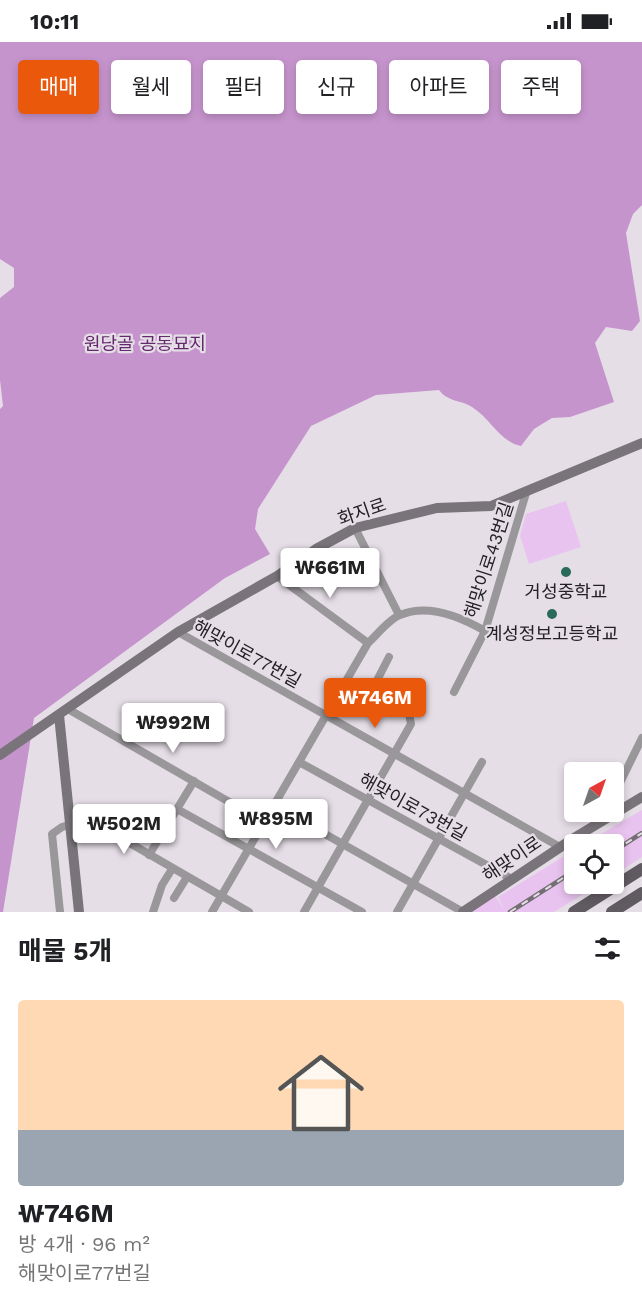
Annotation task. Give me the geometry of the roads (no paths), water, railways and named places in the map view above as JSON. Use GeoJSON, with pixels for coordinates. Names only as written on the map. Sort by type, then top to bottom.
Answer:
{"type":"FeatureCollection","features":[{"type":"Feature","properties":{"kind":"main road"},"geometry":{"type":"LineString","coordinates":[[574,912],[642,869]]}},
{"type":"Feature","properties":{"kind":"main road"},"geometry":{"type":"LineString","coordinates":[[612,912],[642,893]]}},
{"type":"Feature","properties":{"kind":"main road"},"geometry":{"type":"LineString","coordinates":[[586,912],[599,896]]}},
{"type":"Feature","properties":{"kind":"street","name":"화지로"},"geometry":{"type":"LineString","coordinates":[[0,755],[178,632],[277,576],[315,549],[355,528],[437,508],[491,506],[642,443]]}},
{"type":"Feature","properties":{"kind":"street","name":"해맞이로43번길"},"geometry":{"type":"LineString","coordinates":[[399,615],[434,611],[462,618],[485,631],[526,493]]}},
{"type":"Feature","properties":{"kind":"street"},"geometry":{"type":"LineString","coordinates":[[212,912],[368,643],[399,615],[355,528]]}},
{"type":"Feature","properties":{"kind":"street"},"geometry":{"type":"LineString","coordinates":[[277,576],[368,643]]}},
{"type":"Feature","properties":{"kind":"street"},"geometry":{"type":"LineString","coordinates":[[454,692],[485,631]]}},
{"type":"Feature","properties":{"kind":"street","name":"해맞이로77번길"},"geometry":{"type":"LineString","coordinates":[[178,632],[560,847]]}},
{"type":"Feature","properties":{"kind":"street"},"geometry":{"type":"LineString","coordinates":[[304,912],[411,724],[409,714],[370,694],[389,657]]}},
{"type":"Feature","properties":{"kind":"street"},"geometry":{"type":"LineString","coordinates":[[63,712],[194,781],[264,822]]}},
{"type":"Feature","properties":{"kind":"street"},"geometry":{"type":"LineString","coordinates":[[63,712],[70,824],[80,912]]}},
{"type":"Feature","properties":{"kind":"street"},"geometry":{"type":"LineString","coordinates":[[624,775],[642,738]]}},
{"type":"Feature","properties":{"kind":"street","name":"해맞이로73번길"},"geometry":{"type":"LineString","coordinates":[[299,762],[512,879]]}},
{"type":"Feature","properties":{"kind":"street"},"geometry":{"type":"LineString","coordinates":[[397,912],[482,762]]}},
{"type":"Feature","properties":{"kind":"street"},"geometry":{"type":"LineString","coordinates":[[149,855],[194,781]]}},
{"type":"Feature","properties":{"kind":"street","name":"해맞이로"},"geometry":{"type":"LineString","coordinates":[[624,807],[642,797]]}},
{"type":"Feature","properties":{"kind":"street"},"geometry":{"type":"LineString","coordinates":[[177,809],[362,912]]}},
{"type":"Feature","properties":{"kind":"street"},"geometry":{"type":"LineString","coordinates":[[60,912],[52,834],[84,819],[102,827],[249,912]]}},
{"type":"Feature","properties":{"kind":"street","name":"해맞이로"},"geometry":{"type":"LineString","coordinates":[[463,912],[599,822]]}},
{"type":"Feature","properties":{"kind":"street"},"geometry":{"type":"LineString","coordinates":[[309,825],[463,912]]}},
{"type":"Feature","properties":{"kind":"street"},"geometry":{"type":"LineString","coordinates":[[153,912],[162,885],[172,868]]}},
{"type":"Feature","properties":{"kind":"street"},"geometry":{"type":"LineString","coordinates":[[174,898],[187,877]]}},
{"type":"Feature","properties":{"kind":"railway"},"geometry":{"type":"LineString","coordinates":[[624,845],[642,833]]}},
{"type":"Feature","properties":{"kind":"railway"},"geometry":{"type":"LineString","coordinates":[[510,912],[564,877]]}},
{"type":"Feature","properties":{"kind":"place","name":"거성중학교"},"geometry":{"type":"Point","coordinates":[566,572]}},
{"type":"Feature","properties":{"kind":"place","name":"계성정보고등학교"},"geometry":{"type":"Point","coordinates":[552,614]}},
{"type":"Feature","properties":{"kind":"park label","name":"원당골 공동묘지"},"geometry":{"type":"Point","coordinates":[145,344]}}]}
